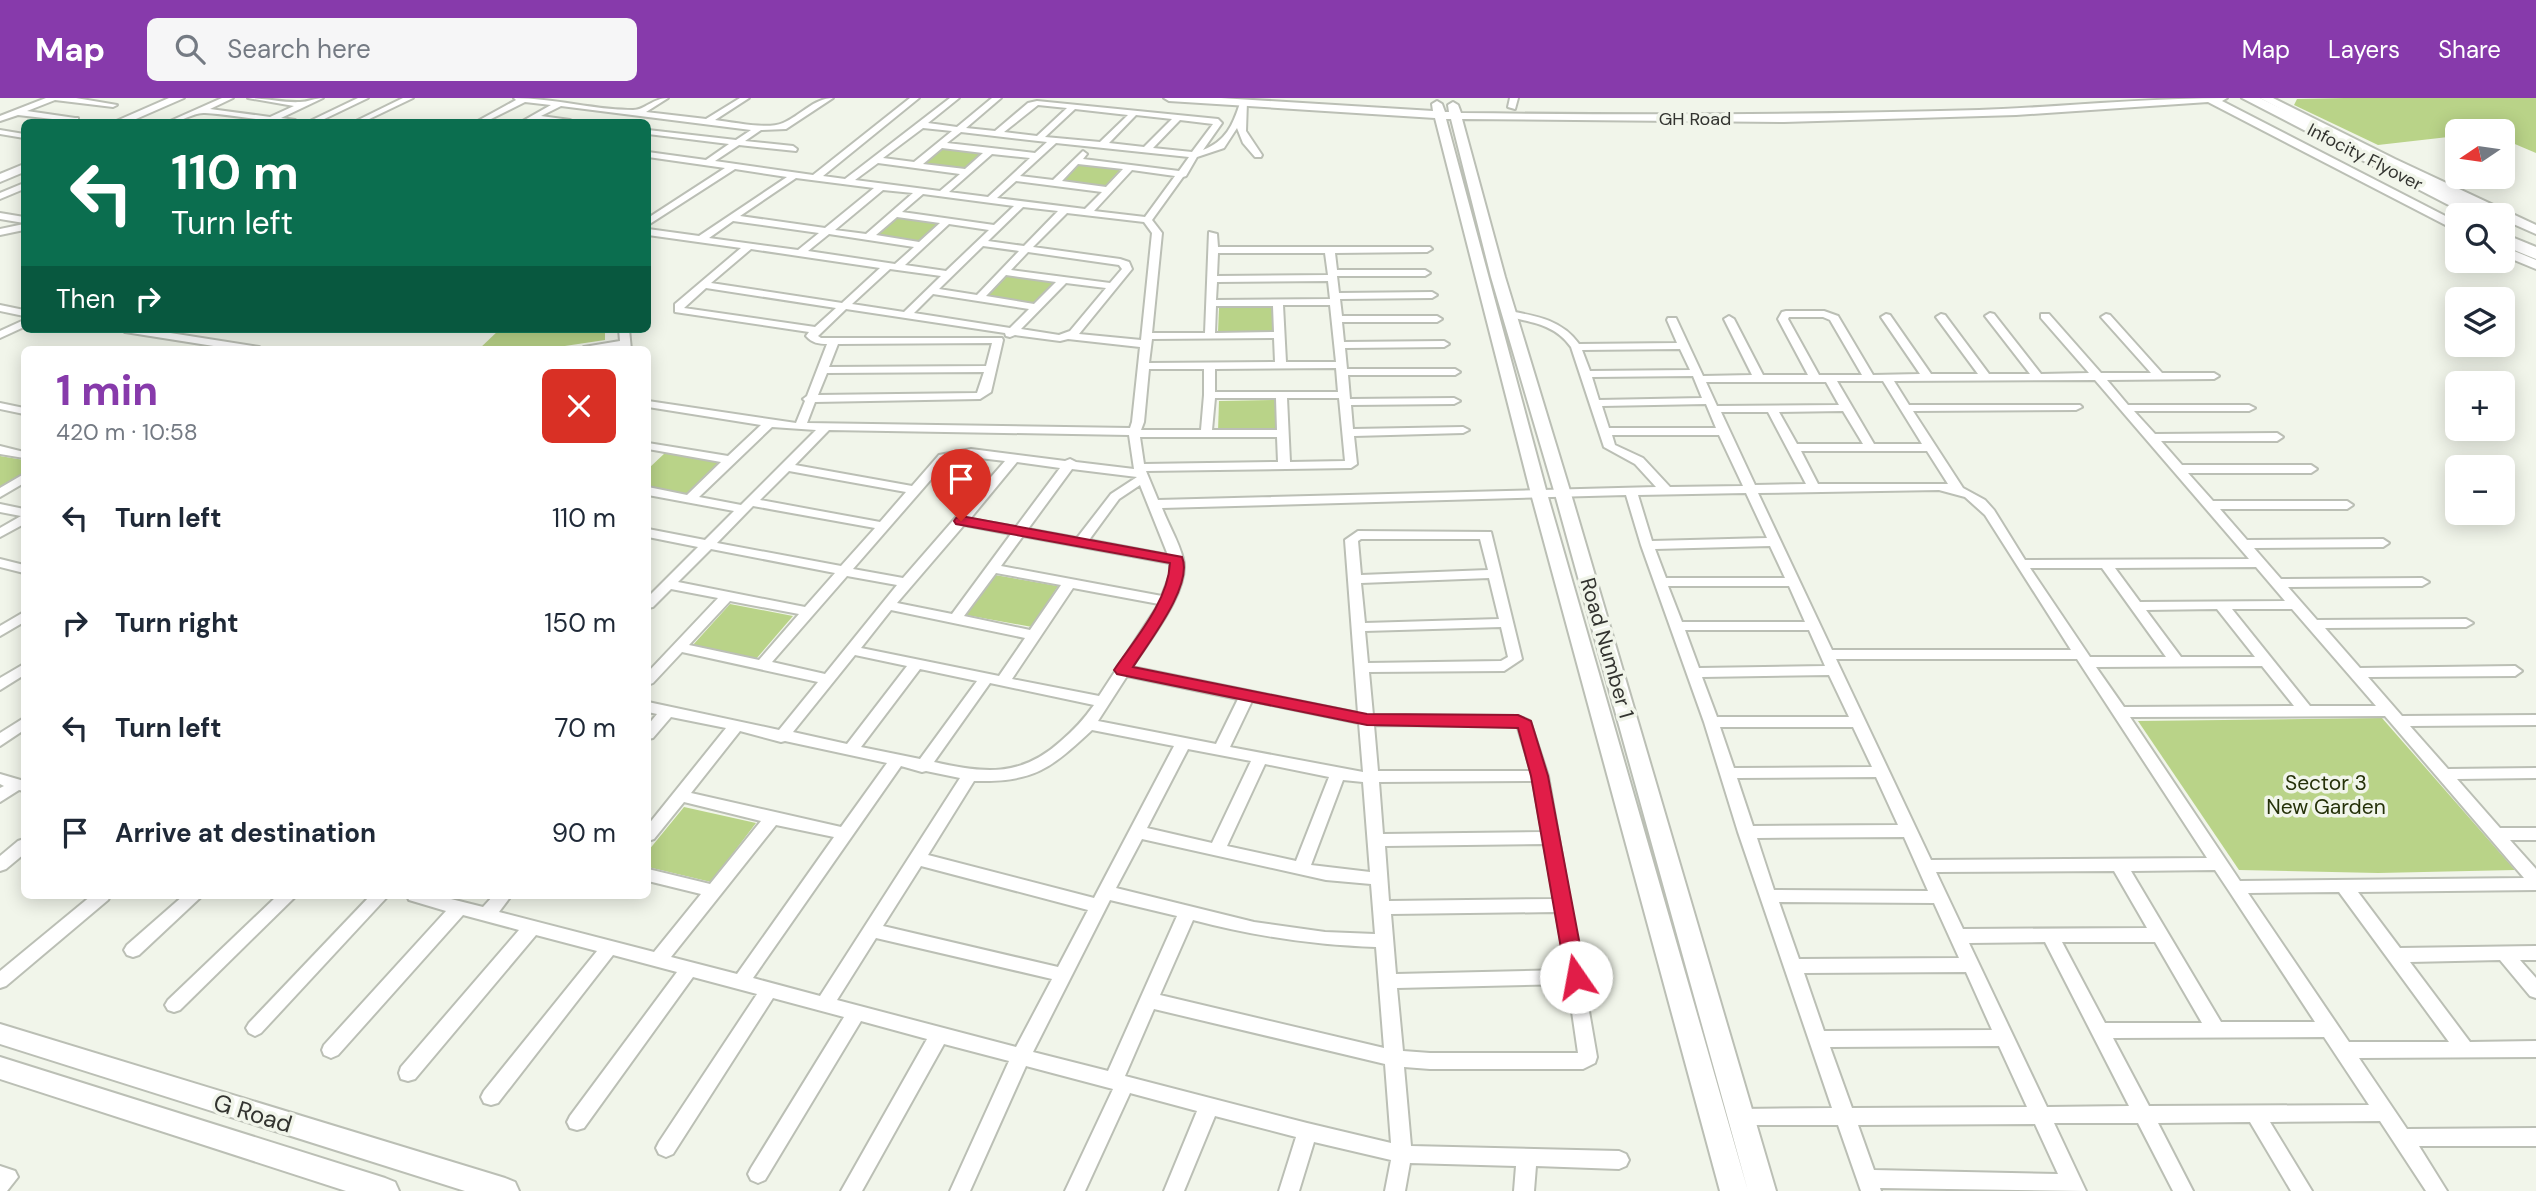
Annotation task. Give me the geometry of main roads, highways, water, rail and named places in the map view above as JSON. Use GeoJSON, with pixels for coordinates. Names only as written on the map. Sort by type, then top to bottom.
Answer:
{"type":"FeatureCollection","features":[{"type":"Feature","properties":{"kind":"highway","name":"Infocity Flyover"},"geometry":{"type":"LineString","coordinates":[[2228,98],[2445,210]]}},
{"type":"Feature","properties":{"kind":"highway","name":"Infocity Flyover"},"geometry":{"type":"LineString","coordinates":[[2249,98],[2457,203]]}},
{"type":"Feature","properties":{"kind":"highway"},"geometry":{"type":"LineString","coordinates":[[2515,232],[2536,241]]}},
{"type":"Feature","properties":{"kind":"highway"},"geometry":{"type":"LineString","coordinates":[[2515,244],[2536,254]]}},
{"type":"Feature","properties":{"kind":"park label","name":"Sector 3 New Garden"},"geometry":{"type":"Point","coordinates":[2326,795]}}]}
